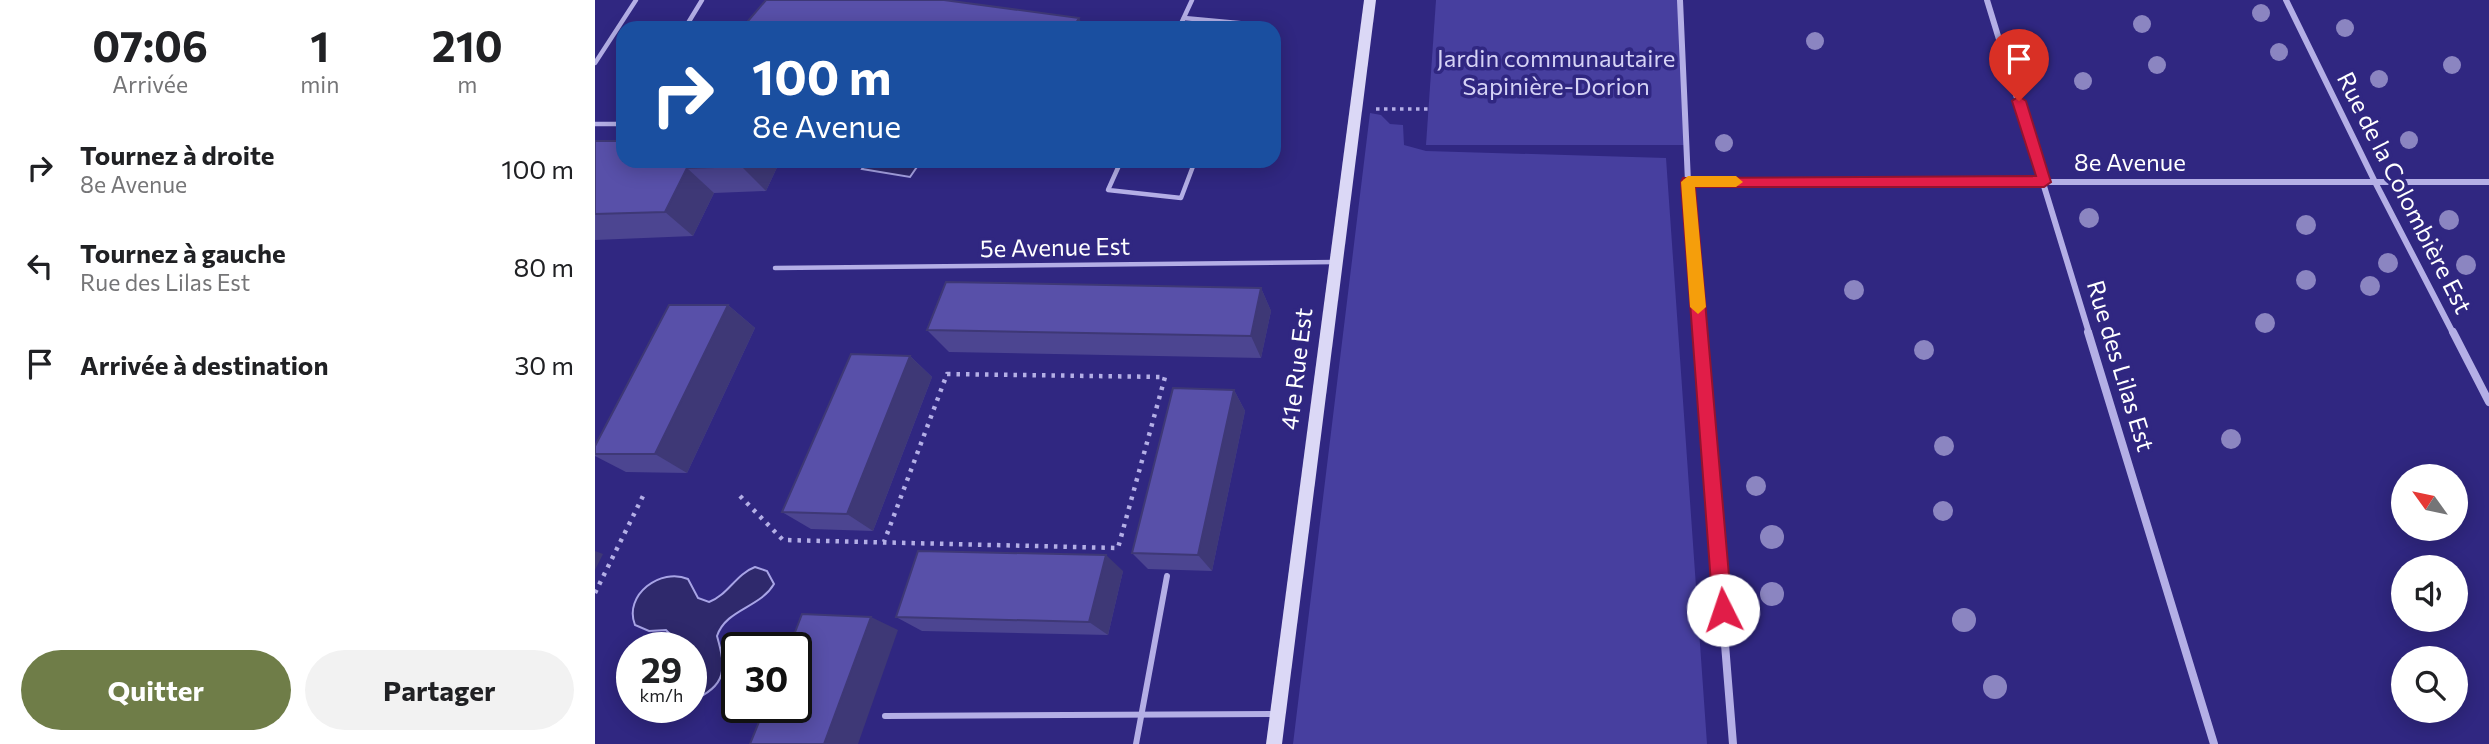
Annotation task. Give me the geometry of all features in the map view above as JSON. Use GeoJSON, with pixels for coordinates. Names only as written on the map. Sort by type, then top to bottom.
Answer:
{"type":"FeatureCollection","features":[{"type":"Feature","properties":{"kind":"street","name":"41e Rue Est"},"geometry":{"type":"LineString","coordinates":[[1275,744],[1370,0]]}},
{"type":"Feature","properties":{"kind":"street"},"geometry":{"type":"LineString","coordinates":[[1680,0],[1688,182],[1733,744]]}},
{"type":"Feature","properties":{"kind":"street","name":"Rue des Lilas Est"},"geometry":{"type":"LineString","coordinates":[[1987,0],[2214,744]]}},
{"type":"Feature","properties":{"kind":"street","name":"Rue de la Colombière Est"},"geometry":{"type":"LineString","coordinates":[[2286,0],[2375,182],[2489,402]]}},
{"type":"Feature","properties":{"kind":"street","name":"8e Avenue"},"geometry":{"type":"LineString","coordinates":[[1688,182],[2489,182]]}},
{"type":"Feature","properties":{"kind":"lane"},"geometry":{"type":"LineString","coordinates":[[622,21],[636,0]]}},
{"type":"Feature","properties":{"kind":"lane"},"geometry":{"type":"LineString","coordinates":[[689,21],[702,0]]}},
{"type":"Feature","properties":{"kind":"lane"},"geometry":{"type":"LineString","coordinates":[[1182,21],[1192,0]]}},
{"type":"Feature","properties":{"kind":"lane"},"geometry":{"type":"LineString","coordinates":[[1184,18],[1216,21]]}},
{"type":"Feature","properties":{"kind":"lane"},"geometry":{"type":"LineString","coordinates":[[595,63],[616,31]]}},
{"type":"Feature","properties":{"kind":"lane"},"geometry":{"type":"LineString","coordinates":[[595,124],[616,124]]}},
{"type":"Feature","properties":{"kind":"lane"},"geometry":{"type":"LineString","coordinates":[[1118,168],[1108,190],[1181,198],[1192,168]]}},
{"type":"Feature","properties":{"kind":"lane","name":"5e Avenue Est"},"geometry":{"type":"LineString","coordinates":[[775,268],[1335,262]]}},
{"type":"Feature","properties":{"kind":"lane"},"geometry":{"type":"LineString","coordinates":[[1136,744],[1167,576]]}},
{"type":"Feature","properties":{"kind":"lane"},"geometry":{"type":"LineString","coordinates":[[885,716],[1279,714]]}},
{"type":"Feature","properties":{"kind":"path"},"geometry":{"type":"LineString","coordinates":[[1356,109],[1428,109]]}},
{"type":"Feature","properties":{"kind":"path"},"geometry":{"type":"LineString","coordinates":[[740,496],[783,540],[1118,548],[1165,377],[947,374],[884,542]]}},
{"type":"Feature","properties":{"kind":"path"},"geometry":{"type":"LineString","coordinates":[[595,593],[643,496]]}},
{"type":"Feature","properties":{"kind":"green space","name":"Jardin communautaire Sapinière-Dorion"},"geometry":{"type":"Polygon","coordinates":[[[1436,0],[1680,0],[1686,145],[1426,145],[1436,0]]]}},
{"type":"Feature","properties":{"kind":"green space"},"geometry":{"type":"Polygon","coordinates":[[[1370,113],[1381,115],[1390,124],[1403,125],[1404,145],[1426,151],[1666,158],[1707,744],[1293,744],[1370,113]]]}},
{"type":"Feature","properties":{"kind":"shaded area"},"geometry":{"type":"Polygon","coordinates":[[[863,168],[916,168],[910,177],[863,168]]]}},
{"type":"Feature","properties":{"kind":"shaded area"},"geometry":{"type":"Polygon","coordinates":[[[755,567],[767,571],[774,584],[768,592],[721,627],[717,636],[721,654],[721,675],[707,692],[707,632],[649,631],[635,625],[634,603],[639,594],[656,580],[677,576],[688,579],[698,598],[709,602],[722,595],[748,570],[755,567]]]}},
{"type":"Feature","properties":{"kind":"building"},"geometry":{"type":"Polygon","coordinates":[[[766,0],[944,0],[1079,18],[1077,21],[748,21],[766,0]]]}},
{"type":"Feature","properties":{"kind":"building"},"geometry":{"type":"Polygon","coordinates":[[[595,141],[616,141],[616,168],[687,168],[665,212],[595,214],[595,141]]]}},
{"type":"Feature","properties":{"kind":"building"},"geometry":{"type":"Polygon","coordinates":[[[946,282],[1261,288],[1251,336],[927,330],[946,282]]]}},
{"type":"Feature","properties":{"kind":"building"},"geometry":{"type":"Polygon","coordinates":[[[669,305],[728,305],[655,454],[595,454],[595,446],[669,305]]]}},
{"type":"Feature","properties":{"kind":"building"},"geometry":{"type":"Polygon","coordinates":[[[851,354],[910,356],[847,514],[782,512],[851,354]]]}},
{"type":"Feature","properties":{"kind":"building"},"geometry":{"type":"Polygon","coordinates":[[[1173,388],[1234,390],[1198,555],[1132,553],[1173,388]]]}},
{"type":"Feature","properties":{"kind":"building"},"geometry":{"type":"Polygon","coordinates":[[[918,551],[1106,555],[1089,622],[896,617],[918,551]]]}},
{"type":"Feature","properties":{"kind":"building"},"geometry":{"type":"Polygon","coordinates":[[[802,614],[871,617],[824,744],[750,744],[759,723],[812,723],[812,632],[795,632],[802,614]]]}},
{"type":"Feature","properties":{"kind":"slow traffic"},"geometry":{"type":"LineString","coordinates":[[1698,307],[1688,182],[1736,182]]}},
{"type":"Feature","properties":{"kind":"route"},"geometry":{"type":"LineString","coordinates":[[1723,610],[1688,182],[2044,182],[2019,101]]}}]}
